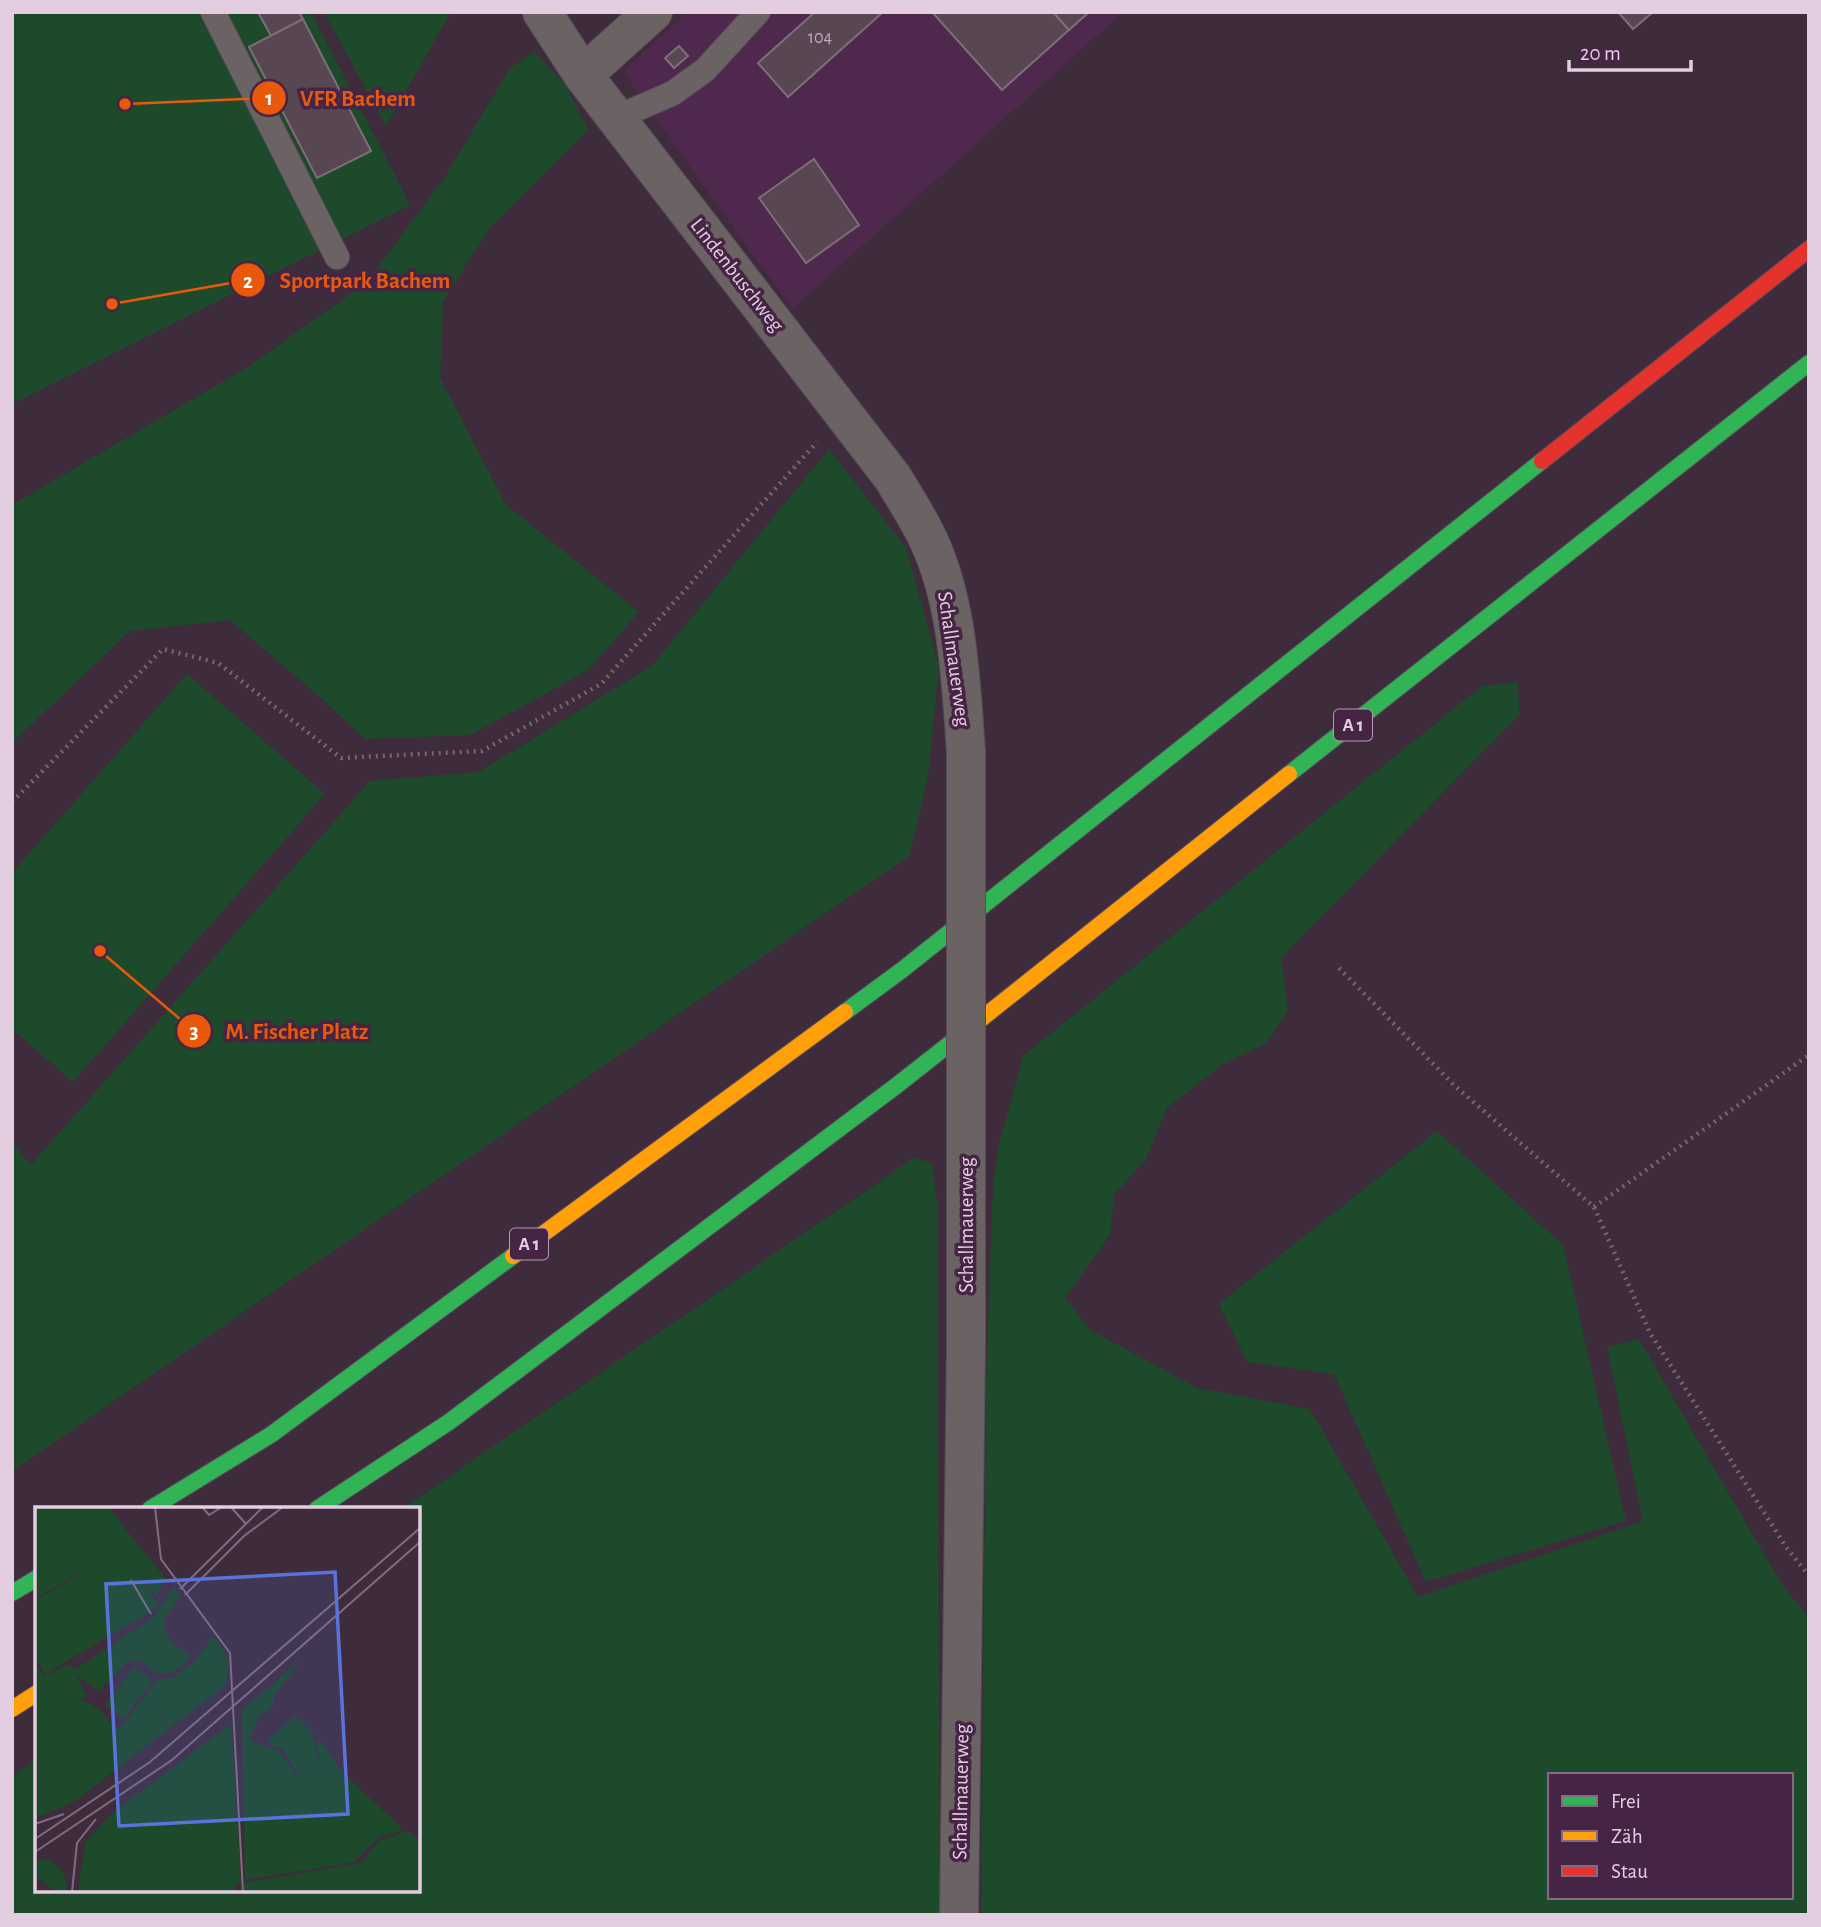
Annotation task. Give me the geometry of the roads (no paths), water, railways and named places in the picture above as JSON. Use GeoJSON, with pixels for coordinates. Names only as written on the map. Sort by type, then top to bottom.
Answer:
{"type":"FeatureCollection","features":[{"type":"Feature","properties":{"kind":"highway","name":"A 1"},"geometry":{"type":"LineString","coordinates":[[153,1507],[272,1434],[902,970],[1809,249]]}},
{"type":"Feature","properties":{"kind":"highway","name":"A 1"},"geometry":{"type":"LineString","coordinates":[[320,1507],[449,1422],[897,1086],[1809,363]]}},
{"type":"Feature","properties":{"kind":"highway"},"geometry":{"type":"LineString","coordinates":[[12,1593],[35,1579]]}},
{"type":"Feature","properties":{"kind":"highway"},"geometry":{"type":"LineString","coordinates":[[12,1709],[35,1694]]}},
{"type":"Feature","properties":{"kind":"street","name":"Lindenbuschweg"},"geometry":{"type":"LineString","coordinates":[[542,12],[583,75],[893,478],[929,540]]}},
{"type":"Feature","properties":{"kind":"street"},"geometry":{"type":"LineString","coordinates":[[583,75],[653,12]]}},
{"type":"Feature","properties":{"kind":"street","name":"Schallmauerweg"},"geometry":{"type":"LineString","coordinates":[[929,540],[950,600],[961,678],[966,752],[966,1345],[959,1915]]}},
{"type":"Feature","properties":{"kind":"lane"},"geometry":{"type":"LineString","coordinates":[[213,12],[337,257]]}},
{"type":"Feature","properties":{"kind":"lane"},"geometry":{"type":"LineString","coordinates":[[616,118],[673,93],[705,70],[758,12]]}},
{"type":"Feature","properties":{"kind":"place","name":"VFR Bachem"},"geometry":{"type":"Point","coordinates":[125,104]}},
{"type":"Feature","properties":{"kind":"place","name":"Sportpark Bachem"},"geometry":{"type":"Point","coordinates":[112,304]}},
{"type":"Feature","properties":{"kind":"place","name":"M. Fischer Platz"},"geometry":{"type":"Point","coordinates":[100,951]}}]}
